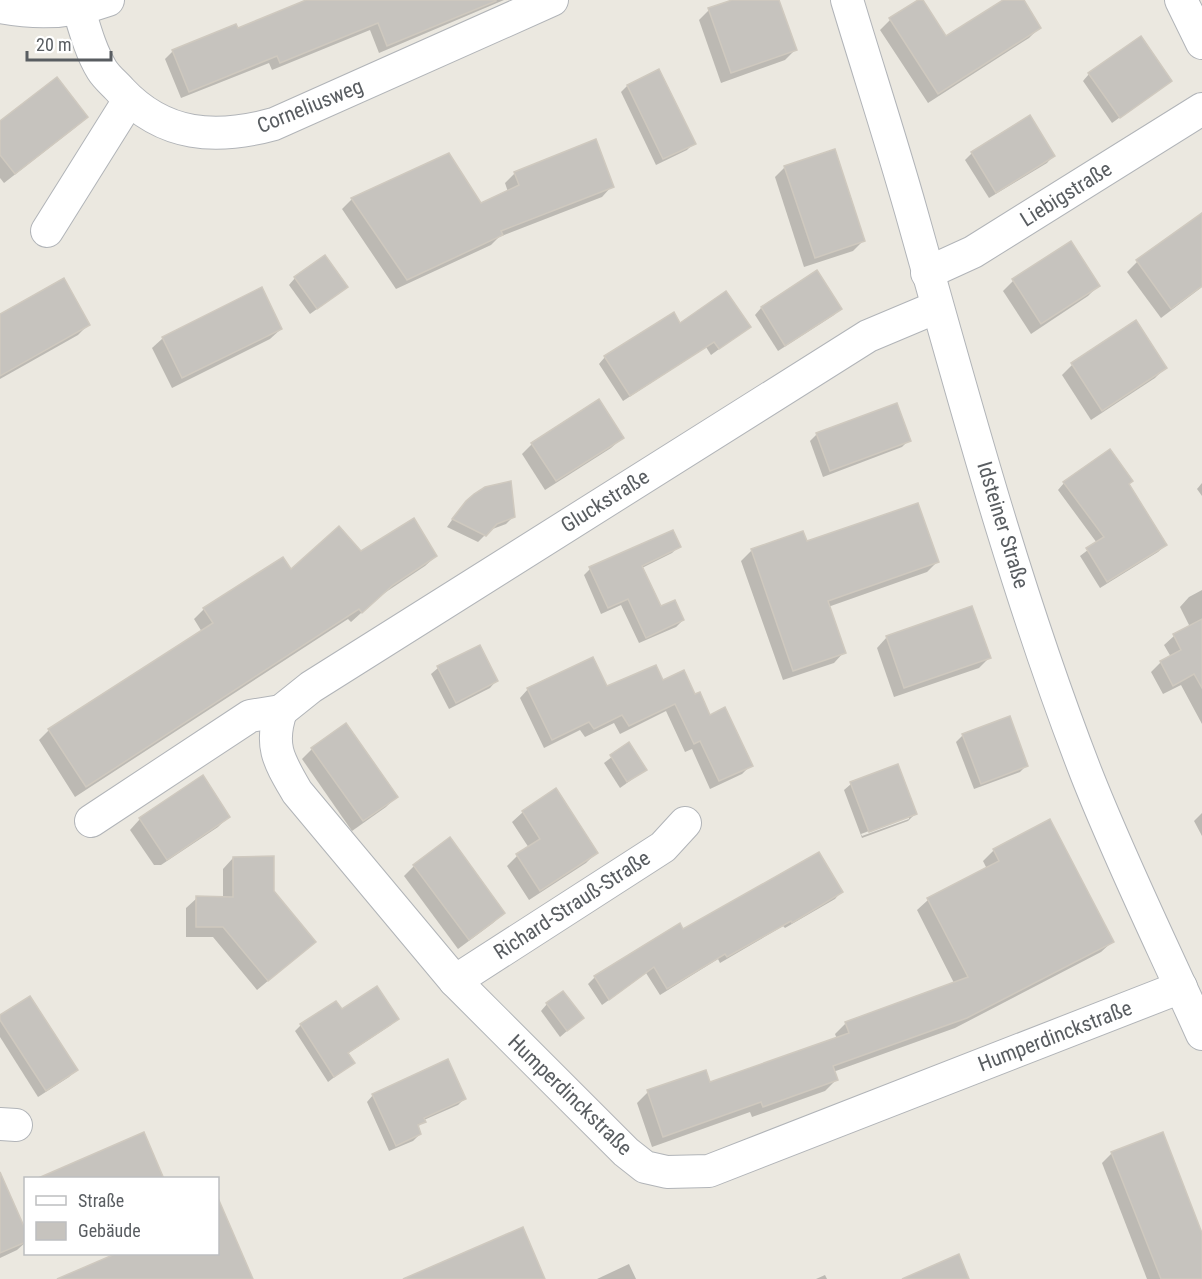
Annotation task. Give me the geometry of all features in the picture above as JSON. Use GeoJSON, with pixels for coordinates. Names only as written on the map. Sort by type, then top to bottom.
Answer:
{"type":"FeatureCollection","features":[{"type":"Feature","properties":{"kind":"street"},"geometry":{"type":"LineString","coordinates":[[0,8],[25,12],[79,10],[108,0]]}},
{"type":"Feature","properties":{"kind":"street","name":"Corneliusweg"},"geometry":{"type":"LineString","coordinates":[[79,10],[87,38],[103,72],[129,100],[146,114],[184,130],[222,133],[246,132],[274,124],[552,0]]}},
{"type":"Feature","properties":{"kind":"street","name":"Idsteiner Straße"},"geometry":{"type":"LineString","coordinates":[[847,0],[1017,574],[1057,693],[1110,831],[1202,1034]]}},
{"type":"Feature","properties":{"kind":"street"},"geometry":{"type":"LineString","coordinates":[[1181,0],[1202,43]]}},
{"type":"Feature","properties":{"kind":"street"},"geometry":{"type":"LineString","coordinates":[[47,231],[129,100]]}},
{"type":"Feature","properties":{"kind":"street","name":"Liebigstraße"},"geometry":{"type":"LineString","coordinates":[[927,273],[972,252],[1202,110]]}},
{"type":"Feature","properties":{"kind":"street","name":"Gluckstraße"},"geometry":{"type":"LineString","coordinates":[[282,711],[321,680],[868,336],[937,307]]}},
{"type":"Feature","properties":{"kind":"street"},"geometry":{"type":"LineString","coordinates":[[91,821],[250,716],[282,711]]}},
{"type":"Feature","properties":{"kind":"street","name":"Humperdinckstraße"},"geometry":{"type":"LineString","coordinates":[[282,711],[276,727],[275,745],[279,761],[297,792],[455,981],[626,1152],[645,1167],[667,1173],[709,1171],[1181,987]]}},
{"type":"Feature","properties":{"kind":"street","name":"Richard-Strauß-Straße"},"geometry":{"type":"LineString","coordinates":[[455,981],[663,847],[685,823]]}},
{"type":"Feature","properties":{"kind":"building"},"geometry":{"type":"Polygon","coordinates":[[[306,0],[496,1],[387,46],[378,23],[280,63],[277,56],[189,92],[172,50],[236,24],[238,28],[306,0]]]}},
{"type":"Feature","properties":{"kind":"building"},"geometry":{"type":"Polygon","coordinates":[[[732,0],[779,0],[797,50],[731,73],[708,8],[732,0]]]}},
{"type":"Feature","properties":{"kind":"building"},"geometry":{"type":"Polygon","coordinates":[[[918,0],[923,0],[946,36],[1003,0],[1024,0],[1041,28],[938,94],[889,18],[918,0]]]}},
{"type":"Feature","properties":{"kind":"building"},"geometry":{"type":"Polygon","coordinates":[[[1141,36],[1172,81],[1120,118],[1088,73],[1141,36]]]}},
{"type":"Feature","properties":{"kind":"building"},"geometry":{"type":"Polygon","coordinates":[[[659,69],[696,144],[663,159],[627,85],[659,69]]]}},
{"type":"Feature","properties":{"kind":"building"},"geometry":{"type":"Polygon","coordinates":[[[57,77],[88,117],[15,174],[0,155],[0,121],[57,77]]]}},
{"type":"Feature","properties":{"kind":"building"},"geometry":{"type":"Polygon","coordinates":[[[1030,115],[1055,156],[996,193],[971,152],[1030,115]]]}},
{"type":"Feature","properties":{"kind":"building"},"geometry":{"type":"Polygon","coordinates":[[[596,139],[614,187],[501,231],[503,235],[407,280],[351,198],[449,153],[481,203],[519,185],[514,172],[596,139]]]}},
{"type":"Feature","properties":{"kind":"building"},"geometry":{"type":"Polygon","coordinates":[[[835,149],[865,241],[815,258],[784,166],[835,149]]]}},
{"type":"Feature","properties":{"kind":"building"},"geometry":{"type":"Polygon","coordinates":[[[1202,213],[1202,286],[1171,309],[1136,260],[1202,213]]]}},
{"type":"Feature","properties":{"kind":"building"},"geometry":{"type":"Polygon","coordinates":[[[1071,241],[1100,286],[1041,324],[1012,279],[1071,241]]]}},
{"type":"Feature","properties":{"kind":"building"},"geometry":{"type":"Polygon","coordinates":[[[325,255],[348,287],[317,309],[294,277],[325,255]]]}},
{"type":"Feature","properties":{"kind":"building"},"geometry":{"type":"Polygon","coordinates":[[[817,270],[842,309],[785,346],[761,307],[817,270]]]}},
{"type":"Feature","properties":{"kind":"building"},"geometry":{"type":"Polygon","coordinates":[[[64,278],[90,325],[0,376],[0,314],[64,278]]]}},
{"type":"Feature","properties":{"kind":"building"},"geometry":{"type":"Polygon","coordinates":[[[262,287],[282,329],[182,378],[162,337],[262,287]]]}},
{"type":"Feature","properties":{"kind":"building"},"geometry":{"type":"Polygon","coordinates":[[[726,291],[751,327],[719,349],[714,342],[630,396],[604,356],[674,312],[680,323],[726,291]]]}},
{"type":"Feature","properties":{"kind":"building"},"geometry":{"type":"Polygon","coordinates":[[[1136,320],[1167,368],[1102,411],[1071,363],[1136,320]]]}},
{"type":"Feature","properties":{"kind":"building"},"geometry":{"type":"Polygon","coordinates":[[[599,399],[624,438],[556,481],[531,443],[599,399]]]}},
{"type":"Feature","properties":{"kind":"building"},"geometry":{"type":"Polygon","coordinates":[[[897,403],[911,441],[830,471],[816,433],[897,403]]]}},
{"type":"Feature","properties":{"kind":"building"},"geometry":{"type":"Polygon","coordinates":[[[1110,449],[1133,481],[1129,484],[1167,545],[1107,582],[1086,548],[1104,537],[1063,482],[1110,449]]]}},
{"type":"Feature","properties":{"kind":"building"},"geometry":{"type":"Polygon","coordinates":[[[511,481],[515,517],[497,524],[486,536],[452,519],[474,494],[485,487],[511,481]]]}},
{"type":"Feature","properties":{"kind":"building"},"geometry":{"type":"Polygon","coordinates":[[[918,503],[939,562],[828,601],[846,653],[793,671],[751,549],[803,531],[807,541],[918,503]]]}},
{"type":"Feature","properties":{"kind":"building"},"geometry":{"type":"Polygon","coordinates":[[[414,518],[437,556],[393,585],[362,613],[359,609],[86,787],[48,729],[213,623],[203,608],[283,557],[291,569],[339,526],[361,551],[414,518]]]}},
{"type":"Feature","properties":{"kind":"building"},"geometry":{"type":"Polygon","coordinates":[[[673,530],[681,547],[642,566],[661,606],[675,600],[684,620],[646,638],[628,599],[608,608],[589,567],[673,530]]]}},
{"type":"Feature","properties":{"kind":"building"},"geometry":{"type":"Polygon","coordinates":[[[972,606],[991,658],[904,688],[886,636],[972,606]]]}},
{"type":"Feature","properties":{"kind":"building"},"geometry":{"type":"Polygon","coordinates":[[[1202,619],[1202,688],[1194,674],[1173,686],[1160,661],[1181,650],[1173,634],[1202,619]]]}},
{"type":"Feature","properties":{"kind":"building"},"geometry":{"type":"Polygon","coordinates":[[[480,645],[498,681],[456,703],[437,666],[480,645]]]}},
{"type":"Feature","properties":{"kind":"building"},"geometry":{"type":"Polygon","coordinates":[[[593,657],[607,686],[656,665],[663,680],[684,670],[695,694],[700,692],[710,715],[725,707],[753,766],[719,781],[700,741],[694,744],[675,704],[629,726],[622,715],[594,729],[589,722],[552,740],[527,688],[593,657]]]}},
{"type":"Feature","properties":{"kind":"building"},"geometry":{"type":"Polygon","coordinates":[[[1010,716],[1028,766],[981,784],[962,734],[1010,716]]]}},
{"type":"Feature","properties":{"kind":"building"},"geometry":{"type":"Polygon","coordinates":[[[346,723],[398,797],[363,821],[311,748],[346,723]]]}},
{"type":"Feature","properties":{"kind":"building"},"geometry":{"type":"Polygon","coordinates":[[[629,742],[647,770],[627,782],[610,755],[629,742]]]}},
{"type":"Feature","properties":{"kind":"building"},"geometry":{"type":"Polygon","coordinates":[[[898,764],[917,814],[869,832],[850,782],[898,764]]]}},
{"type":"Feature","properties":{"kind":"building"},"geometry":{"type":"Polygon","coordinates":[[[203,775],[230,817],[167,860],[139,818],[203,775]]]}},
{"type":"Feature","properties":{"kind":"building"},"geometry":{"type":"Polygon","coordinates":[[[556,788],[598,853],[540,891],[516,854],[540,839],[522,811],[556,788]]]}},
{"type":"Feature","properties":{"kind":"building"},"geometry":{"type":"Polygon","coordinates":[[[1050,819],[1114,942],[967,1018],[833,1066],[838,1080],[763,1107],[761,1102],[663,1137],[647,1090],[706,1070],[710,1082],[849,1033],[845,1022],[968,977],[927,898],[999,861],[993,849],[1050,819]]]}},
{"type":"Feature","properties":{"kind":"building"},"geometry":{"type":"Polygon","coordinates":[[[450,837],[505,913],[469,940],[413,865],[450,837]]]}},
{"type":"Feature","properties":{"kind":"building"},"geometry":{"type":"Polygon","coordinates":[[[819,852],[843,892],[792,923],[791,921],[727,957],[725,954],[667,989],[654,967],[609,1000],[594,976],[680,923],[683,929],[819,852]]]}},
{"type":"Feature","properties":{"kind":"building"},"geometry":{"type":"Polygon","coordinates":[[[274,856],[274,891],[316,942],[268,981],[223,927],[196,927],[196,896],[233,897],[233,857],[274,856]]]}},
{"type":"Feature","properties":{"kind":"building"},"geometry":{"type":"Polygon","coordinates":[[[377,986],[399,1019],[348,1053],[355,1063],[334,1077],[300,1024],[336,1001],[342,1009],[377,986]]]}},
{"type":"Feature","properties":{"kind":"building"},"geometry":{"type":"Polygon","coordinates":[[[563,991],[584,1018],[567,1031],[546,1003],[563,991]]]}},
{"type":"Feature","properties":{"kind":"building"},"geometry":{"type":"Polygon","coordinates":[[[30,996],[78,1070],[46,1091],[0,1020],[0,1015],[30,996]]]}},
{"type":"Feature","properties":{"kind":"building"},"geometry":{"type":"Polygon","coordinates":[[[448,1059],[466,1099],[424,1118],[426,1122],[418,1125],[421,1134],[396,1146],[372,1094],[448,1059]]]}},
{"type":"Feature","properties":{"kind":"building"},"geometry":{"type":"Polygon","coordinates":[[[144,1132],[163,1177],[41,1177],[144,1132]]]}},
{"type":"Feature","properties":{"kind":"building"},"geometry":{"type":"Polygon","coordinates":[[[1163,1132],[1202,1233],[1202,1279],[1161,1279],[1111,1152],[1163,1132]]]}},
{"type":"Feature","properties":{"kind":"building"},"geometry":{"type":"Polygon","coordinates":[[[0,1172],[24,1226],[24,1243],[0,1253],[0,1172]]]}},
{"type":"Feature","properties":{"kind":"building"},"geometry":{"type":"Polygon","coordinates":[[[219,1200],[253,1279],[57,1279],[113,1255],[219,1255],[219,1200]]]}},
{"type":"Feature","properties":{"kind":"building"},"geometry":{"type":"Polygon","coordinates":[[[523,1227],[545,1279],[403,1279],[523,1227]]]}},
{"type":"Feature","properties":{"kind":"building"},"geometry":{"type":"Polygon","coordinates":[[[959,1254],[969,1279],[902,1279],[959,1254]]]}}]}
